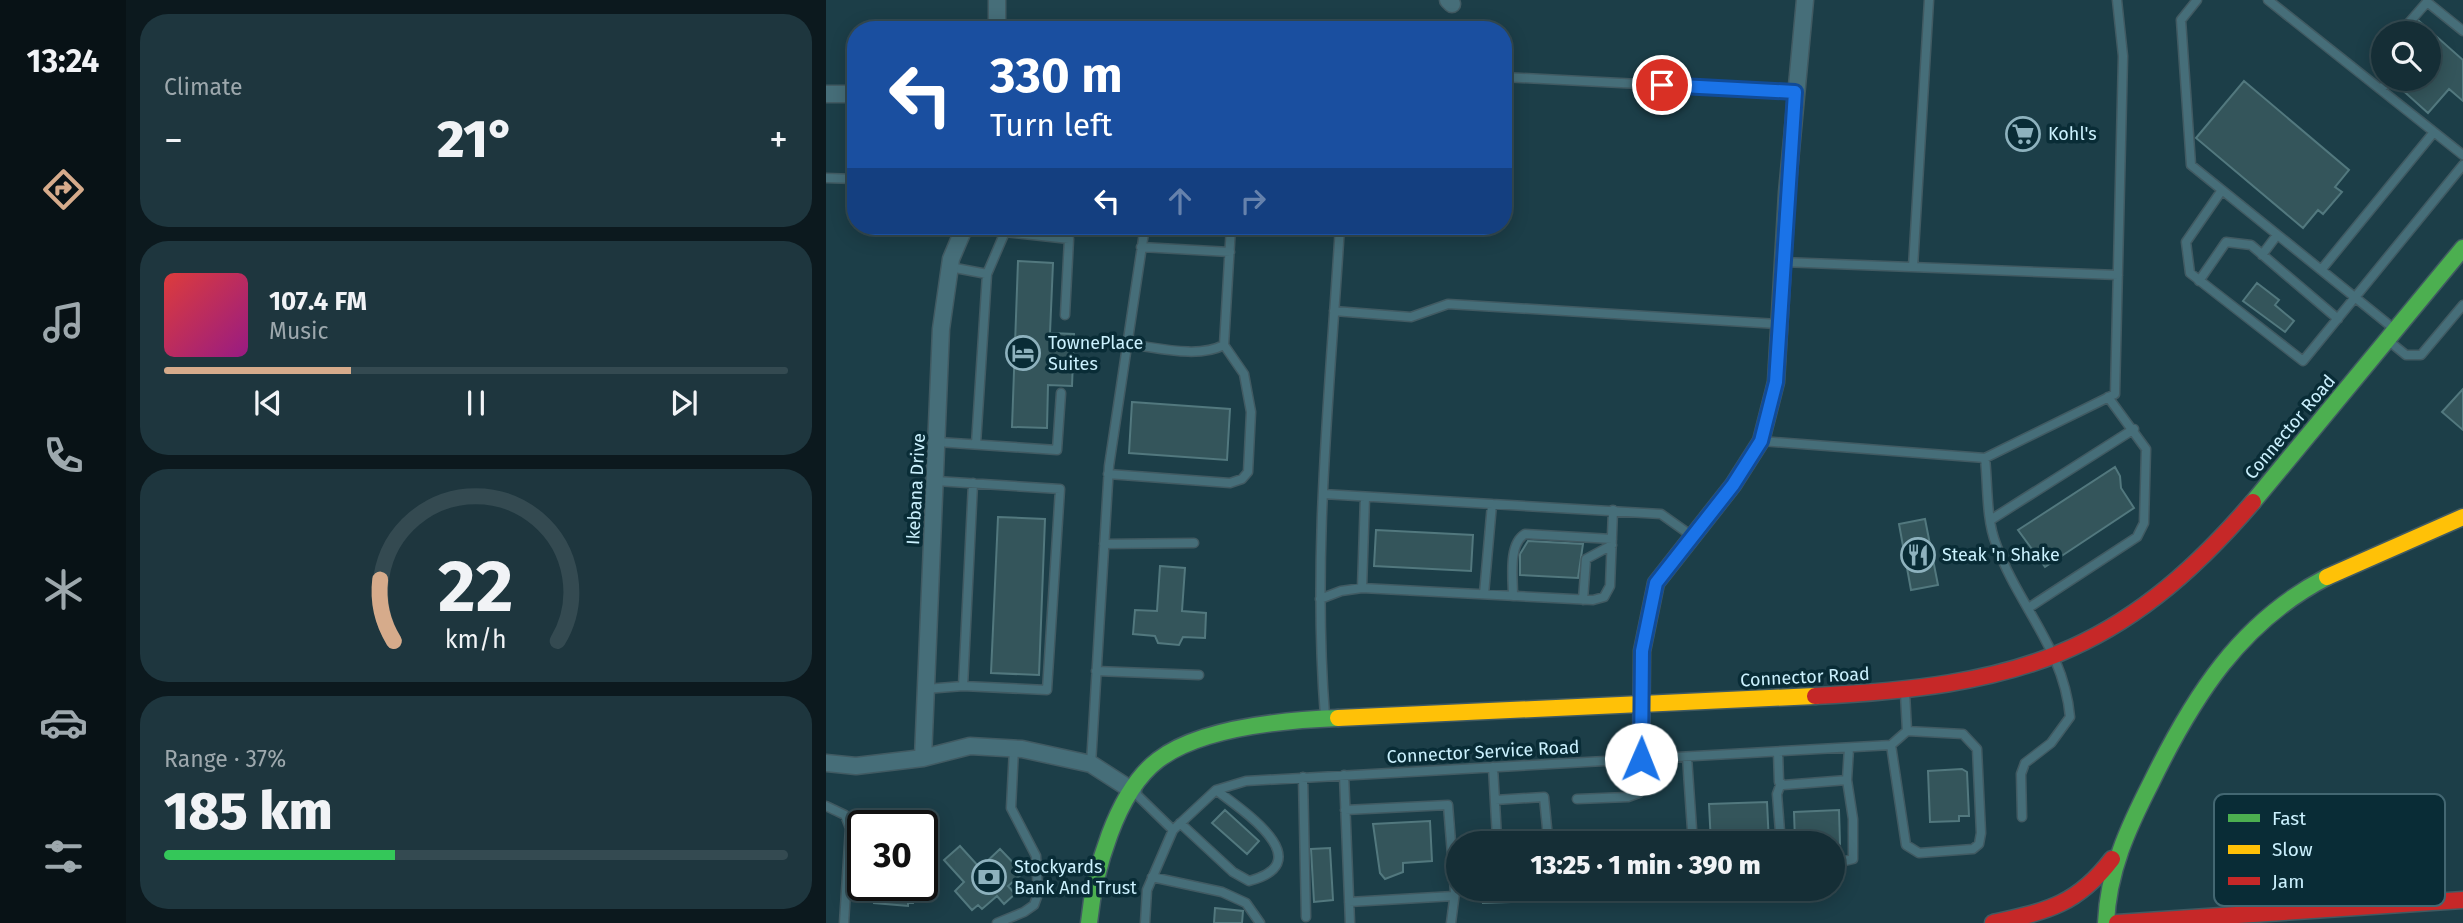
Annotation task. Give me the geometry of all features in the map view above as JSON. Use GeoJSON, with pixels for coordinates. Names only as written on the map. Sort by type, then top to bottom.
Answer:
{"type":"FeatureCollection","features":[{"type":"Feature","properties":{"kind":"main road","name":"Connector Road"},"geometry":{"type":"LineString","coordinates":[[1089,923],[1102,850],[1148,767],[1207,737],[1270,723],[1325,719],[1905,690],[1978,679],[2055,656],[2105,633],[2174,585],[2220,541],[2463,248]]}},
{"type":"Feature","properties":{"kind":"main road"},"geometry":{"type":"LineString","coordinates":[[2106,923],[2108,885],[2118,851],[2185,717],[2224,659],[2248,633],[2276,609],[2306,589],[2374,555],[2463,517]]}},
{"type":"Feature","properties":{"kind":"main road"},"geometry":{"type":"LineString","coordinates":[[1993,923],[2062,907],[2093,883],[2118,851]]}},
{"type":"Feature","properties":{"kind":"main road"},"geometry":{"type":"LineString","coordinates":[[2445,901],[2463,900]]}},
{"type":"Feature","properties":{"kind":"main road"},"geometry":{"type":"LineString","coordinates":[[2117,923],[2373,906]]}},
{"type":"Feature","properties":{"kind":"street"},"geometry":{"type":"LineString","coordinates":[[997,0],[997,21]]}},
{"type":"Feature","properties":{"kind":"street"},"geometry":{"type":"LineString","coordinates":[[1641,759],[1642,651],[1656,583],[1733,485],[1761,441],[1776,382],[1782,262],[1805,0]]}},
{"type":"Feature","properties":{"kind":"street"},"geometry":{"type":"LineString","coordinates":[[826,94],[847,94]]}},
{"type":"Feature","properties":{"kind":"street","name":"Ikebana Drive"},"geometry":{"type":"LineString","coordinates":[[923,758],[941,329],[950,267],[962,235]]}},
{"type":"Feature","properties":{"kind":"street"},"geometry":{"type":"LineString","coordinates":[[826,763],[856,766],[923,758],[970,746],[1014,748],[1091,764],[1133,791]]}},
{"type":"Feature","properties":{"kind":"lane"},"geometry":{"type":"LineString","coordinates":[[1913,267],[1929,0]]}},
{"type":"Feature","properties":{"kind":"lane"},"geometry":{"type":"LineString","coordinates":[[1761,441],[1985,458],[2115,394],[2123,56],[2117,0]]}},
{"type":"Feature","properties":{"kind":"lane"},"geometry":{"type":"LineString","coordinates":[[2197,0],[2181,20],[2191,165],[2356,298],[2392,335],[2406,355],[2421,355],[2463,305]]}},
{"type":"Feature","properties":{"kind":"lane"},"geometry":{"type":"LineString","coordinates":[[2268,0],[2371,81]]}},
{"type":"Feature","properties":{"kind":"lane"},"geometry":{"type":"LineString","coordinates":[[2410,21],[2427,2],[2463,31]]}},
{"type":"Feature","properties":{"kind":"lane"},"geometry":{"type":"LineString","coordinates":[[1512,77],[1795,92]]}},
{"type":"Feature","properties":{"kind":"lane"},"geometry":{"type":"LineString","coordinates":[[2383,91],[2462,152]]}},
{"type":"Feature","properties":{"kind":"lane"},"geometry":{"type":"LineString","coordinates":[[2321,270],[2434,132]]}},
{"type":"Feature","properties":{"kind":"lane"},"geometry":{"type":"LineString","coordinates":[[2222,190],[2186,242],[2190,273],[2303,361],[2463,165]]}},
{"type":"Feature","properties":{"kind":"lane"},"geometry":{"type":"LineString","coordinates":[[826,178],[847,179]]}},
{"type":"Feature","properties":{"kind":"lane"},"geometry":{"type":"LineString","coordinates":[[976,444],[987,274],[1004,235]]}},
{"type":"Feature","properties":{"kind":"lane"},"geometry":{"type":"LineString","coordinates":[[1032,235],[1069,239],[1065,315]]}},
{"type":"Feature","properties":{"kind":"lane"},"geometry":{"type":"LineString","coordinates":[[1091,764],[1108,474],[1143,235]]}},
{"type":"Feature","properties":{"kind":"lane"},"geometry":{"type":"LineString","coordinates":[[1108,474],[1230,483],[1242,479],[1248,472],[1251,412],[1244,374],[1224,345],[1231,235]]}},
{"type":"Feature","properties":{"kind":"lane"},"geometry":{"type":"LineString","coordinates":[[1325,719],[1318,632],[1323,494],[1339,235]]}},
{"type":"Feature","properties":{"kind":"lane"},"geometry":{"type":"LineString","coordinates":[[2262,255],[2277,235]]}},
{"type":"Feature","properties":{"kind":"lane"},"geometry":{"type":"LineString","coordinates":[[2199,281],[2226,242],[2251,245],[2338,319]]}},
{"type":"Feature","properties":{"kind":"lane"},"geometry":{"type":"LineString","coordinates":[[1141,247],[1230,252]]}},
{"type":"Feature","properties":{"kind":"lane"},"geometry":{"type":"LineString","coordinates":[[1782,262],[2118,275]]}},
{"type":"Feature","properties":{"kind":"lane"},"geometry":{"type":"LineString","coordinates":[[950,267],[987,274]]}},
{"type":"Feature","properties":{"kind":"lane"},"geometry":{"type":"LineString","coordinates":[[1335,311],[1411,317],[1448,304],[1778,324]]}},
{"type":"Feature","properties":{"kind":"lane"},"geometry":{"type":"LineString","coordinates":[[1127,344],[1199,351],[1214,350],[1224,345]]}},
{"type":"Feature","properties":{"kind":"lane"},"geometry":{"type":"LineString","coordinates":[[938,442],[1057,450],[1061,393]]}},
{"type":"Feature","properties":{"kind":"lane"},"geometry":{"type":"LineString","coordinates":[[2030,607],[2137,537],[2144,523],[2146,449],[2134,429],[2108,397]]}},
{"type":"Feature","properties":{"kind":"lane"},"geometry":{"type":"LineString","coordinates":[[1992,519],[2134,429]]}},
{"type":"Feature","properties":{"kind":"lane"},"geometry":{"type":"LineString","coordinates":[[1985,458],[1994,542],[2055,656],[2068,692],[2070,717],[2051,743],[2025,762],[2021,774],[2022,817]]}},
{"type":"Feature","properties":{"kind":"lane"},"geometry":{"type":"LineString","coordinates":[[926,689],[963,686],[1047,690],[1060,489],[936,481]]}},
{"type":"Feature","properties":{"kind":"lane"},"geometry":{"type":"LineString","coordinates":[[963,686],[973,483]]}},
{"type":"Feature","properties":{"kind":"lane"},"geometry":{"type":"LineString","coordinates":[[1323,494],[1661,514],[1692,536]]}},
{"type":"Feature","properties":{"kind":"lane"},"geometry":{"type":"LineString","coordinates":[[1362,588],[1365,496]]}},
{"type":"Feature","properties":{"kind":"lane"},"geometry":{"type":"LineString","coordinates":[[1484,594],[1492,504]]}},
{"type":"Feature","properties":{"kind":"lane"},"geometry":{"type":"LineString","coordinates":[[1320,599],[1340,591],[1362,588],[1583,600],[1604,597],[1611,586],[1613,510]]}},
{"type":"Feature","properties":{"kind":"lane"},"geometry":{"type":"LineString","coordinates":[[1513,596],[1515,549],[1519,538],[1525,534],[1612,542]]}},
{"type":"Feature","properties":{"kind":"lane"},"geometry":{"type":"LineString","coordinates":[[1583,600],[1586,559],[1612,542]]}},
{"type":"Feature","properties":{"kind":"lane"},"geometry":{"type":"LineString","coordinates":[[1104,544],[1194,543]]}},
{"type":"Feature","properties":{"kind":"lane"},"geometry":{"type":"LineString","coordinates":[[1096,671],[1199,675]]}},
{"type":"Feature","properties":{"kind":"lane"},"geometry":{"type":"LineString","coordinates":[[1905,690],[1907,731]]}},
{"type":"Feature","properties":{"kind":"lane"},"geometry":{"type":"LineString","coordinates":[[1907,731],[1963,734],[1977,748],[1981,833],[1979,844],[1973,849],[1919,853],[1906,845],[1891,745],[1907,731]]}},
{"type":"Feature","properties":{"kind":"lane","name":"Connector Service Road"},"geometry":{"type":"LineString","coordinates":[[1145,923],[1147,890],[1173,830],[1216,790],[1247,780],[1891,745]]}},
{"type":"Feature","properties":{"kind":"lane"},"geometry":{"type":"LineString","coordinates":[[997,923],[1034,905],[1038,894],[1036,856],[1011,808],[1014,748]]}},
{"type":"Feature","properties":{"kind":"lane"},"geometry":{"type":"LineString","coordinates":[[1845,861],[1853,859],[1853,819],[1847,780],[1849,748]]}},
{"type":"Feature","properties":{"kind":"lane"},"geometry":{"type":"LineString","coordinates":[[1778,752],[1781,783],[1777,794],[1780,831]]}},
{"type":"Feature","properties":{"kind":"lane"},"geometry":{"type":"LineString","coordinates":[[1688,757],[1692,831]]}},
{"type":"Feature","properties":{"kind":"lane"},"geometry":{"type":"LineString","coordinates":[[1577,799],[1628,797],[1639,793],[1644,780],[1641,759]]}},
{"type":"Feature","properties":{"kind":"lane"},"geometry":{"type":"LineString","coordinates":[[1493,767],[1497,838],[1508,841],[1548,838],[1544,797],[1495,800]]}},
{"type":"Feature","properties":{"kind":"lane"},"geometry":{"type":"LineString","coordinates":[[1344,775],[1350,923]]}},
{"type":"Feature","properties":{"kind":"lane"},"geometry":{"type":"LineString","coordinates":[[1303,777],[1306,917]]}},
{"type":"Feature","properties":{"kind":"lane"},"geometry":{"type":"LineString","coordinates":[[1781,783],[1847,780]]}},
{"type":"Feature","properties":{"kind":"lane"},"geometry":{"type":"LineString","coordinates":[[1180,823],[1233,872],[1249,881],[1262,878],[1272,871],[1279,857],[1277,844],[1265,830],[1216,790]]}},
{"type":"Feature","properties":{"kind":"lane"},"geometry":{"type":"LineString","coordinates":[[1133,791],[1173,830]]}},
{"type":"Feature","properties":{"kind":"lane"},"geometry":{"type":"LineString","coordinates":[[1345,810],[1448,805],[1450,831]]}},
{"type":"Feature","properties":{"kind":"lane"},"geometry":{"type":"LineString","coordinates":[[826,806],[845,815],[850,828],[844,923]]}},
{"type":"Feature","properties":{"kind":"lane"},"geometry":{"type":"LineString","coordinates":[[1152,877],[1222,892],[1246,902],[1260,923]]}},
{"type":"Feature","properties":{"kind":"lane"},"geometry":{"type":"LineString","coordinates":[[1349,902],[1446,896]]}},
{"type":"Feature","properties":{"kind":"lane"},"geometry":{"type":"LineString","coordinates":[[1451,923],[1453,901]]}},
{"type":"Feature","properties":{"kind":"building"},"geometry":{"type":"Polygon","coordinates":[[[2441,40],[2463,60],[2463,101],[2449,89],[2428,113],[2403,91],[2441,91],[2441,40]]]}},
{"type":"Feature","properties":{"kind":"building"},"geometry":{"type":"Polygon","coordinates":[[[2244,81],[2349,170],[2335,187],[2342,192],[2323,214],[2318,210],[2303,228],[2196,138],[2244,81]]]}},
{"type":"Feature","properties":{"kind":"building"},"geometry":{"type":"Polygon","coordinates":[[[1018,261],[1053,263],[1050,333],[1074,334],[1072,386],[1048,385],[1047,428],[1012,427],[1018,261]]]}},
{"type":"Feature","properties":{"kind":"building"},"geometry":{"type":"Polygon","coordinates":[[[2257,283],[2279,300],[2275,305],[2294,321],[2285,332],[2243,301],[2257,283]]]}},
{"type":"Feature","properties":{"kind":"building"},"geometry":{"type":"Polygon","coordinates":[[[2463,389],[2463,430],[2442,412],[2463,389]]]}},
{"type":"Feature","properties":{"kind":"building"},"geometry":{"type":"Polygon","coordinates":[[[1132,402],[1230,409],[1227,460],[1129,453],[1132,402]]]}},
{"type":"Feature","properties":{"kind":"building"},"geometry":{"type":"Polygon","coordinates":[[[2115,467],[2120,476],[2121,488],[2134,508],[2045,567],[2018,530],[2115,467]]]}},
{"type":"Feature","properties":{"kind":"building"},"geometry":{"type":"Polygon","coordinates":[[[998,517],[1045,519],[1039,675],[991,673],[998,517]]]}},
{"type":"Feature","properties":{"kind":"building","name":"Steak 'n Shake"},"geometry":{"type":"Polygon","coordinates":[[[1925,519],[1938,585],[1911,590],[1899,524],[1925,519]]]}},
{"type":"Feature","properties":{"kind":"building"},"geometry":{"type":"Polygon","coordinates":[[[1376,530],[1473,535],[1471,571],[1374,566],[1376,530]]]}},
{"type":"Feature","properties":{"kind":"building"},"geometry":{"type":"Polygon","coordinates":[[[1528,541],[1583,544],[1578,578],[1520,575],[1520,554],[1528,541]]]}},
{"type":"Feature","properties":{"kind":"building"},"geometry":{"type":"Polygon","coordinates":[[[1160,566],[1185,568],[1182,611],[1206,613],[1205,638],[1183,637],[1179,645],[1158,643],[1155,636],[1133,634],[1135,610],[1157,611],[1160,566]]]}},
{"type":"Feature","properties":{"kind":"building"},"geometry":{"type":"Polygon","coordinates":[[[1962,769],[1967,772],[1969,816],[1959,816],[1959,821],[1930,822],[1928,771],[1962,769]]]}},
{"type":"Feature","properties":{"kind":"building"},"geometry":{"type":"Polygon","coordinates":[[[1767,802],[1768,831],[1710,831],[1709,804],[1767,802]]]}},
{"type":"Feature","properties":{"kind":"building"},"geometry":{"type":"Polygon","coordinates":[[[1225,810],[1259,841],[1247,854],[1212,823],[1225,810]]]}},
{"type":"Feature","properties":{"kind":"building"},"geometry":{"type":"Polygon","coordinates":[[[1839,810],[1840,831],[1795,831],[1794,812],[1839,810]]]}},
{"type":"Feature","properties":{"kind":"building"},"geometry":{"type":"Polygon","coordinates":[[[1430,821],[1432,861],[1403,863],[1403,872],[1385,879],[1380,873],[1373,824],[1430,821]]]}},
{"type":"Feature","properties":{"kind":"building","name":"Stockyards Bank And Trust"},"geometry":{"type":"Polygon","coordinates":[[[960,846],[980,868],[1000,849],[1023,873],[1008,886],[1015,894],[1004,904],[997,896],[982,909],[978,905],[972,910],[955,891],[964,882],[944,860],[960,846]]]}},
{"type":"Feature","properties":{"kind":"building"},"geometry":{"type":"Polygon","coordinates":[[[1330,848],[1333,900],[1314,902],[1311,849],[1330,848]]]}},
{"type":"Feature","properties":{"kind":"building"},"geometry":{"type":"Polygon","coordinates":[[[913,901],[908,903],[908,906],[874,903],[913,901]]]}},
{"type":"Feature","properties":{"kind":"building"},"geometry":{"type":"Polygon","coordinates":[[[1483,901],[1538,901],[1483,903],[1483,901]]]}},
{"type":"Feature","properties":{"kind":"building"},"geometry":{"type":"Polygon","coordinates":[[[1215,908],[1243,911],[1242,923],[1214,923],[1215,908]]]}},
{"type":"Feature","properties":{"kind":"traffic: fast"},"geometry":{"type":"LineString","coordinates":[[2253,502],[2463,248]]}},
{"type":"Feature","properties":{"kind":"traffic: fast"},"geometry":{"type":"LineString","coordinates":[[2106,923],[2115,868],[2127,833],[2167,751],[2202,692],[2244,639],[2296,595],[2327,577]]}},
{"type":"Feature","properties":{"kind":"traffic: fast"},"geometry":{"type":"LineString","coordinates":[[1089,923],[1102,857],[1119,812],[1143,774],[1158,760],[1197,740],[1245,727],[1338,718]]}},
{"type":"Feature","properties":{"kind":"traffic: slow"},"geometry":{"type":"LineString","coordinates":[[2327,577],[2463,517]]}},
{"type":"Feature","properties":{"kind":"traffic: slow"},"geometry":{"type":"LineString","coordinates":[[1338,718],[1815,696]]}},
{"type":"Feature","properties":{"kind":"traffic: jam"},"geometry":{"type":"LineString","coordinates":[[1815,696],[1949,683],[2006,671],[2059,653],[2108,629],[2156,596],[2204,554],[2253,502]]}},
{"type":"Feature","properties":{"kind":"traffic: jam"},"geometry":{"type":"LineString","coordinates":[[1993,923],[2060,904],[2086,887],[2112,859]]}},
{"type":"Feature","properties":{"kind":"traffic: jam"},"geometry":{"type":"LineString","coordinates":[[2445,901],[2463,900]]}},
{"type":"Feature","properties":{"kind":"traffic: jam"},"geometry":{"type":"LineString","coordinates":[[2117,923],[2373,906]]}},
{"type":"Feature","properties":{"kind":"place","name":"Kohl's"},"geometry":{"type":"Point","coordinates":[2023,134]}},
{"type":"Feature","properties":{"kind":"place","name":"TownePlace Suites"},"geometry":{"type":"Point","coordinates":[1023,353]}},
{"type":"Feature","properties":{"kind":"place","name":"Steak 'n Shake"},"geometry":{"type":"Point","coordinates":[1918,555]}},
{"type":"Feature","properties":{"kind":"place","name":"Stockyards Bank And Trust"},"geometry":{"type":"Point","coordinates":[989,877]}},
{"type":"Feature","properties":{"kind":"route"},"geometry":{"type":"LineString","coordinates":[[1641,759],[1642,651],[1656,583],[1733,485],[1761,441],[1776,382],[1778,313],[1795,92],[1662,85]]}}]}
